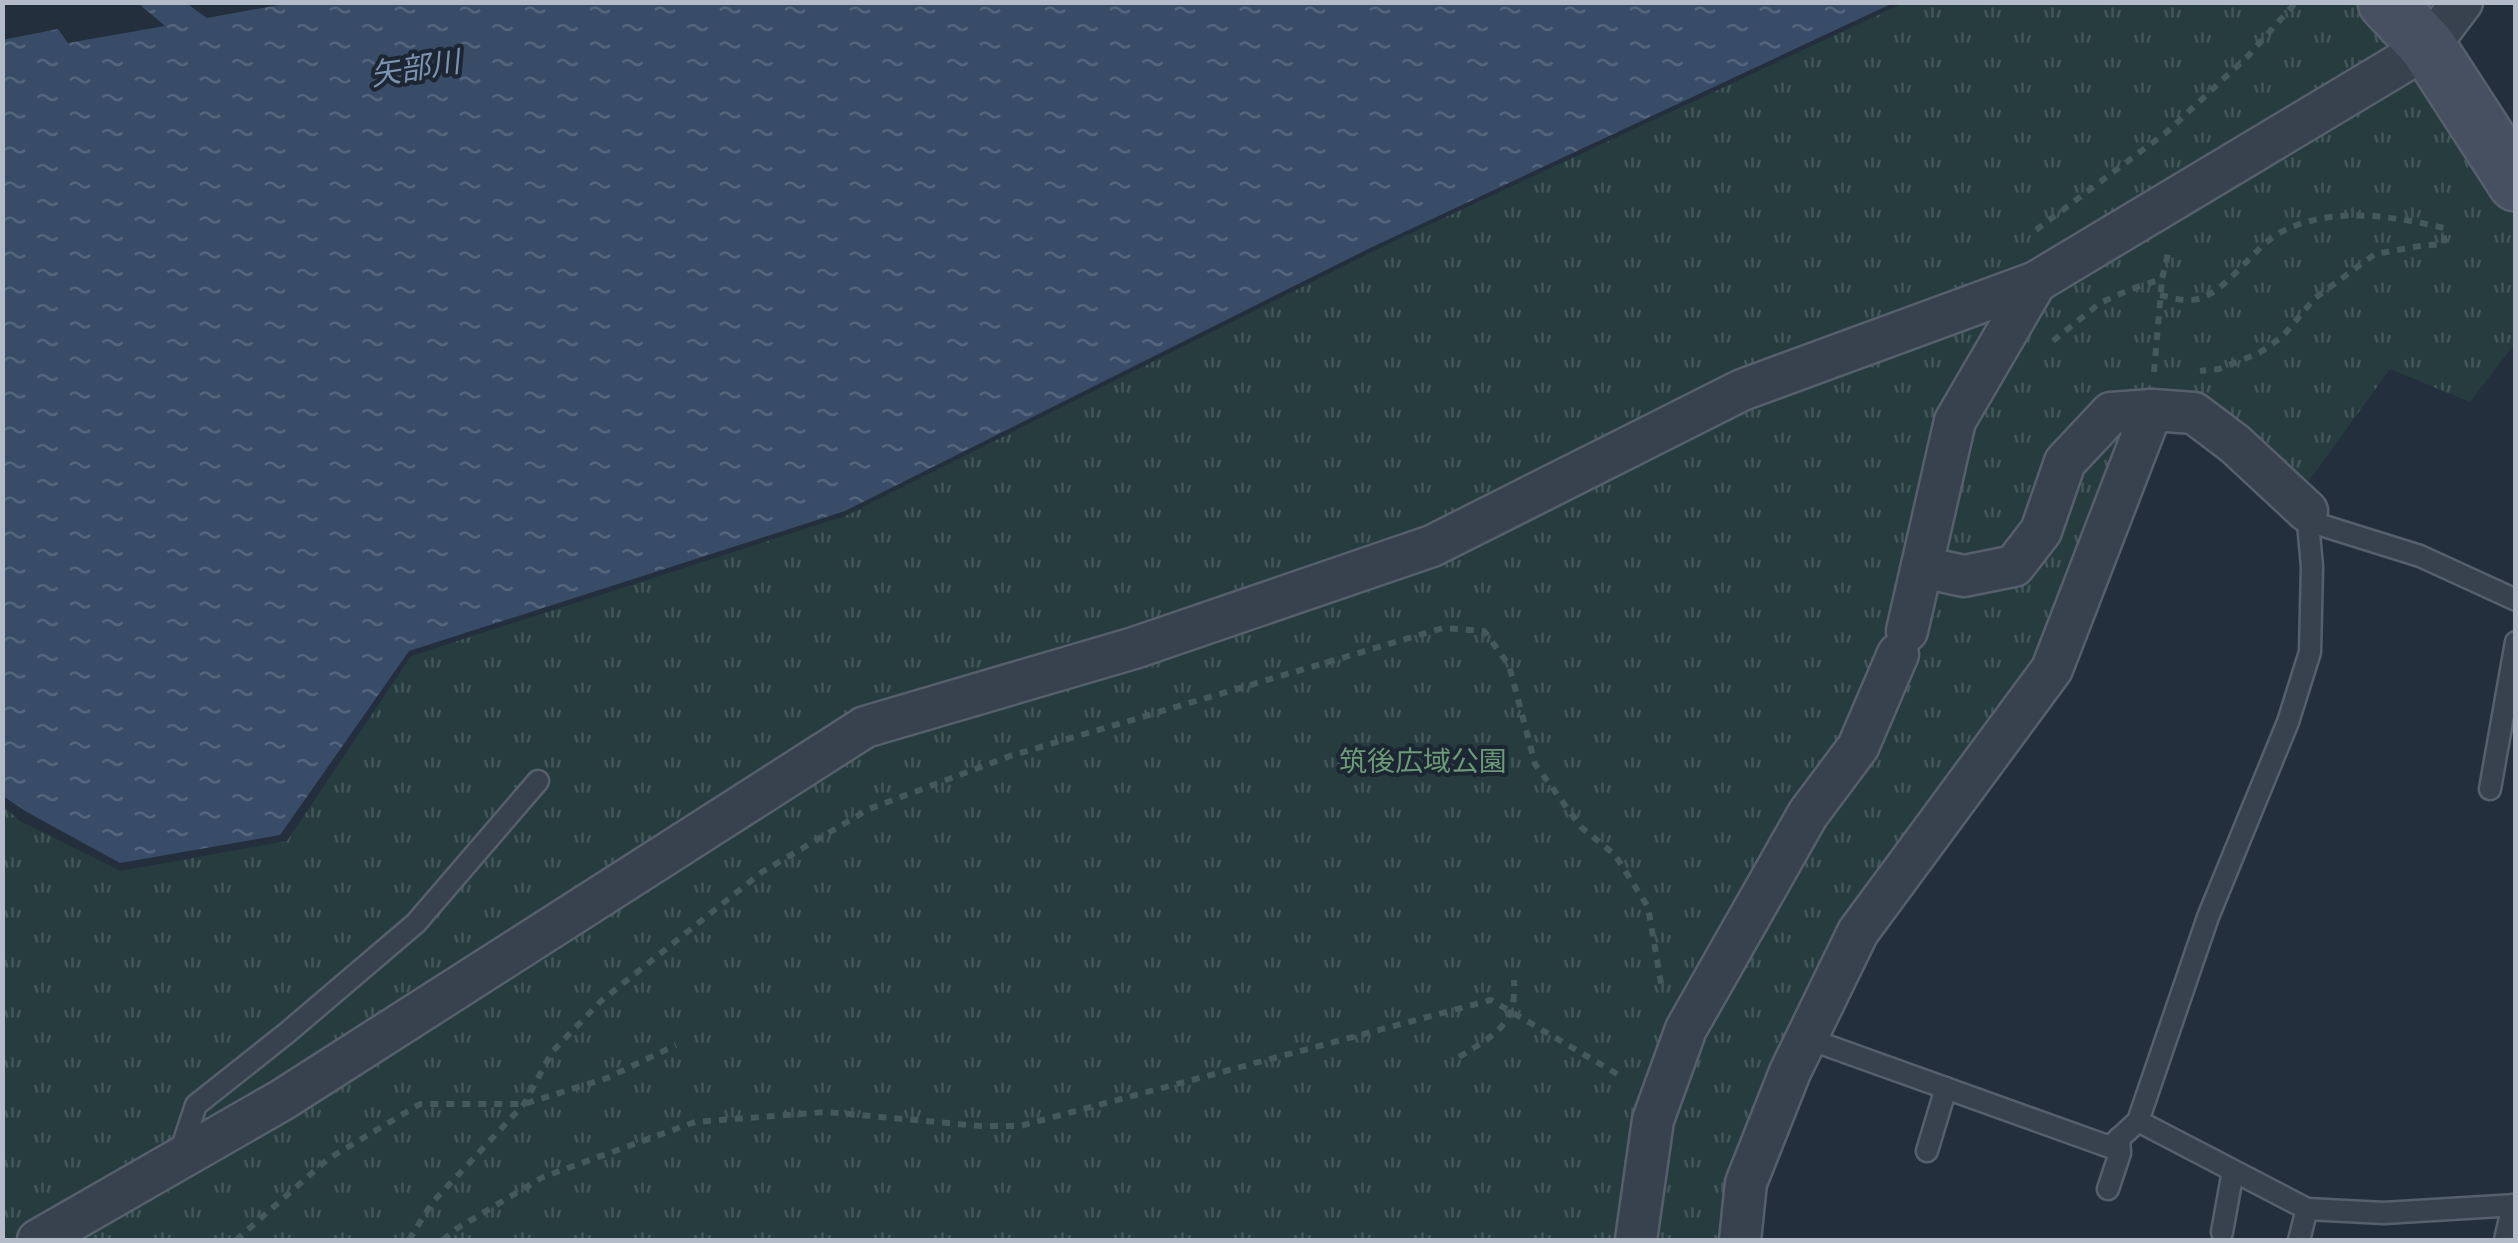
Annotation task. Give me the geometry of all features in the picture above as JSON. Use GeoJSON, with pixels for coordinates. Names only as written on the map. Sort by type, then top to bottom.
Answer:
{"type":"FeatureCollection","features":[{"type":"Feature","properties":{"kind":"main road"},"geometry":{"type":"LineString","coordinates":[[2386,2],[2428,47],[2516,183]]}},
{"type":"Feature","properties":{"kind":"street"},"geometry":{"type":"LineString","coordinates":[[38,1240],[282,1100],[865,727],[1134,648],[1432,546],[1742,390],[2036,282],[2428,47],[2462,2]]}},
{"type":"Feature","properties":{"kind":"street"},"geometry":{"type":"LineString","coordinates":[[1636,1240],[1653,1120],[1686,1028],[1808,814],[1858,746],[1903,642],[1956,421],[2036,282]]}},
{"type":"Feature","properties":{"kind":"street"},"geometry":{"type":"LineString","coordinates":[[1922,567],[1964,576],[2014,566],[2042,531],[2066,462],[2111,414],[2160,392]]}},
{"type":"Feature","properties":{"kind":"street"},"geometry":{"type":"LineString","coordinates":[[2160,392],[2236,444],[2308,516]]}},
{"type":"Feature","properties":{"kind":"street"},"geometry":{"type":"LineString","coordinates":[[1740,1240],[1746,1183],[1790,1072],[1858,932],[2052,669],[2160,392]]}},
{"type":"Feature","properties":{"kind":"lane"},"geometry":{"type":"LineString","coordinates":[[1806,1038],[2110,1147],[2138,1121],[2208,917],[2288,722],[2310,652],[2312,566],[2308,516],[2420,556],[2516,600]]}},
{"type":"Feature","properties":{"kind":"lane"},"geometry":{"type":"LineString","coordinates":[[2490,789],[2516,642]]}},
{"type":"Feature","properties":{"kind":"lane"},"geometry":{"type":"LineString","coordinates":[[178,1159],[196,1106],[416,923],[538,781]]}},
{"type":"Feature","properties":{"kind":"lane"},"geometry":{"type":"LineString","coordinates":[[1927,1151],[1946,1088]]}},
{"type":"Feature","properties":{"kind":"lane"},"geometry":{"type":"LineString","coordinates":[[2138,1121],[2308,1210],[2384,1213],[2514,1205],[2504,1240]]}},
{"type":"Feature","properties":{"kind":"lane"},"geometry":{"type":"LineString","coordinates":[[2108,1189],[2120,1153],[2119,1138]]}},
{"type":"Feature","properties":{"kind":"lane"},"geometry":{"type":"LineString","coordinates":[[2222,1232],[2234,1171]]}},
{"type":"Feature","properties":{"kind":"lane"},"geometry":{"type":"LineString","coordinates":[[2299,1240],[2308,1210]]}},
{"type":"Feature","properties":{"kind":"path"},"geometry":{"type":"LineString","coordinates":[[1995,297],[2004,262],[2026,237],[2168,131],[2296,2]]}},
{"type":"Feature","properties":{"kind":"path"},"geometry":{"type":"LineString","coordinates":[[2160,295],[2192,300],[2218,290],[2254,251],[2283,231],[2327,217],[2369,215],[2444,228],[2444,244],[2375,254],[2316,298],[2282,338],[2259,353],[2219,368],[2185,372]]}},
{"type":"Feature","properties":{"kind":"path"},"geometry":{"type":"LineString","coordinates":[[2160,392],[2154,377],[2160,295],[2170,243]]}},
{"type":"Feature","properties":{"kind":"path"},"geometry":{"type":"LineString","coordinates":[[2041,351],[2100,303],[2162,279]]}},
{"type":"Feature","properties":{"kind":"path"},"geometry":{"type":"LineString","coordinates":[[409,1240],[432,1204],[524,1104],[552,1052],[600,1001],[762,872],[870,809],[1010,756],[1443,628],[1484,631],[1509,665],[1535,764],[1581,827],[1614,854],[1648,907],[1664,1004]]}},
{"type":"Feature","properties":{"kind":"path"},"geometry":{"type":"LineString","coordinates":[[1459,1057],[1493,1036],[1512,1013],[1516,1001],[1514,980]]}},
{"type":"Feature","properties":{"kind":"path"},"geometry":{"type":"LineString","coordinates":[[443,1240],[543,1176],[694,1122],[826,1112],[1020,1126],[1491,1000],[1630,1081]]}},
{"type":"Feature","properties":{"kind":"path"},"geometry":{"type":"LineString","coordinates":[[236,1240],[328,1160],[420,1104],[524,1104],[607,1078],[676,1045]]}},
{"type":"Feature","properties":{"kind":"green space","name":"筑後広域公園"},"geometry":{"type":"Polygon","coordinates":[[[1904,3],[2369,3],[2515,213],[2515,343],[2470,402],[2390,369],[2306,485],[2199,394],[2166,425],[2073,659],[1872,937],[1772,1169],[1757,1240],[3,1240],[2,805],[20,821],[121,871],[287,841],[411,656],[845,516],[1386,245],[1904,3]]]}},
{"type":"Feature","properties":{"kind":"water","name":"矢部川"},"geometry":{"type":"Polygon","coordinates":[[[137,2],[186,3],[207,18],[295,2],[1893,3],[1370,248],[845,511],[409,651],[280,835],[120,863],[3,796],[2,40],[58,29],[68,43],[165,26],[137,2]]]}}]}
